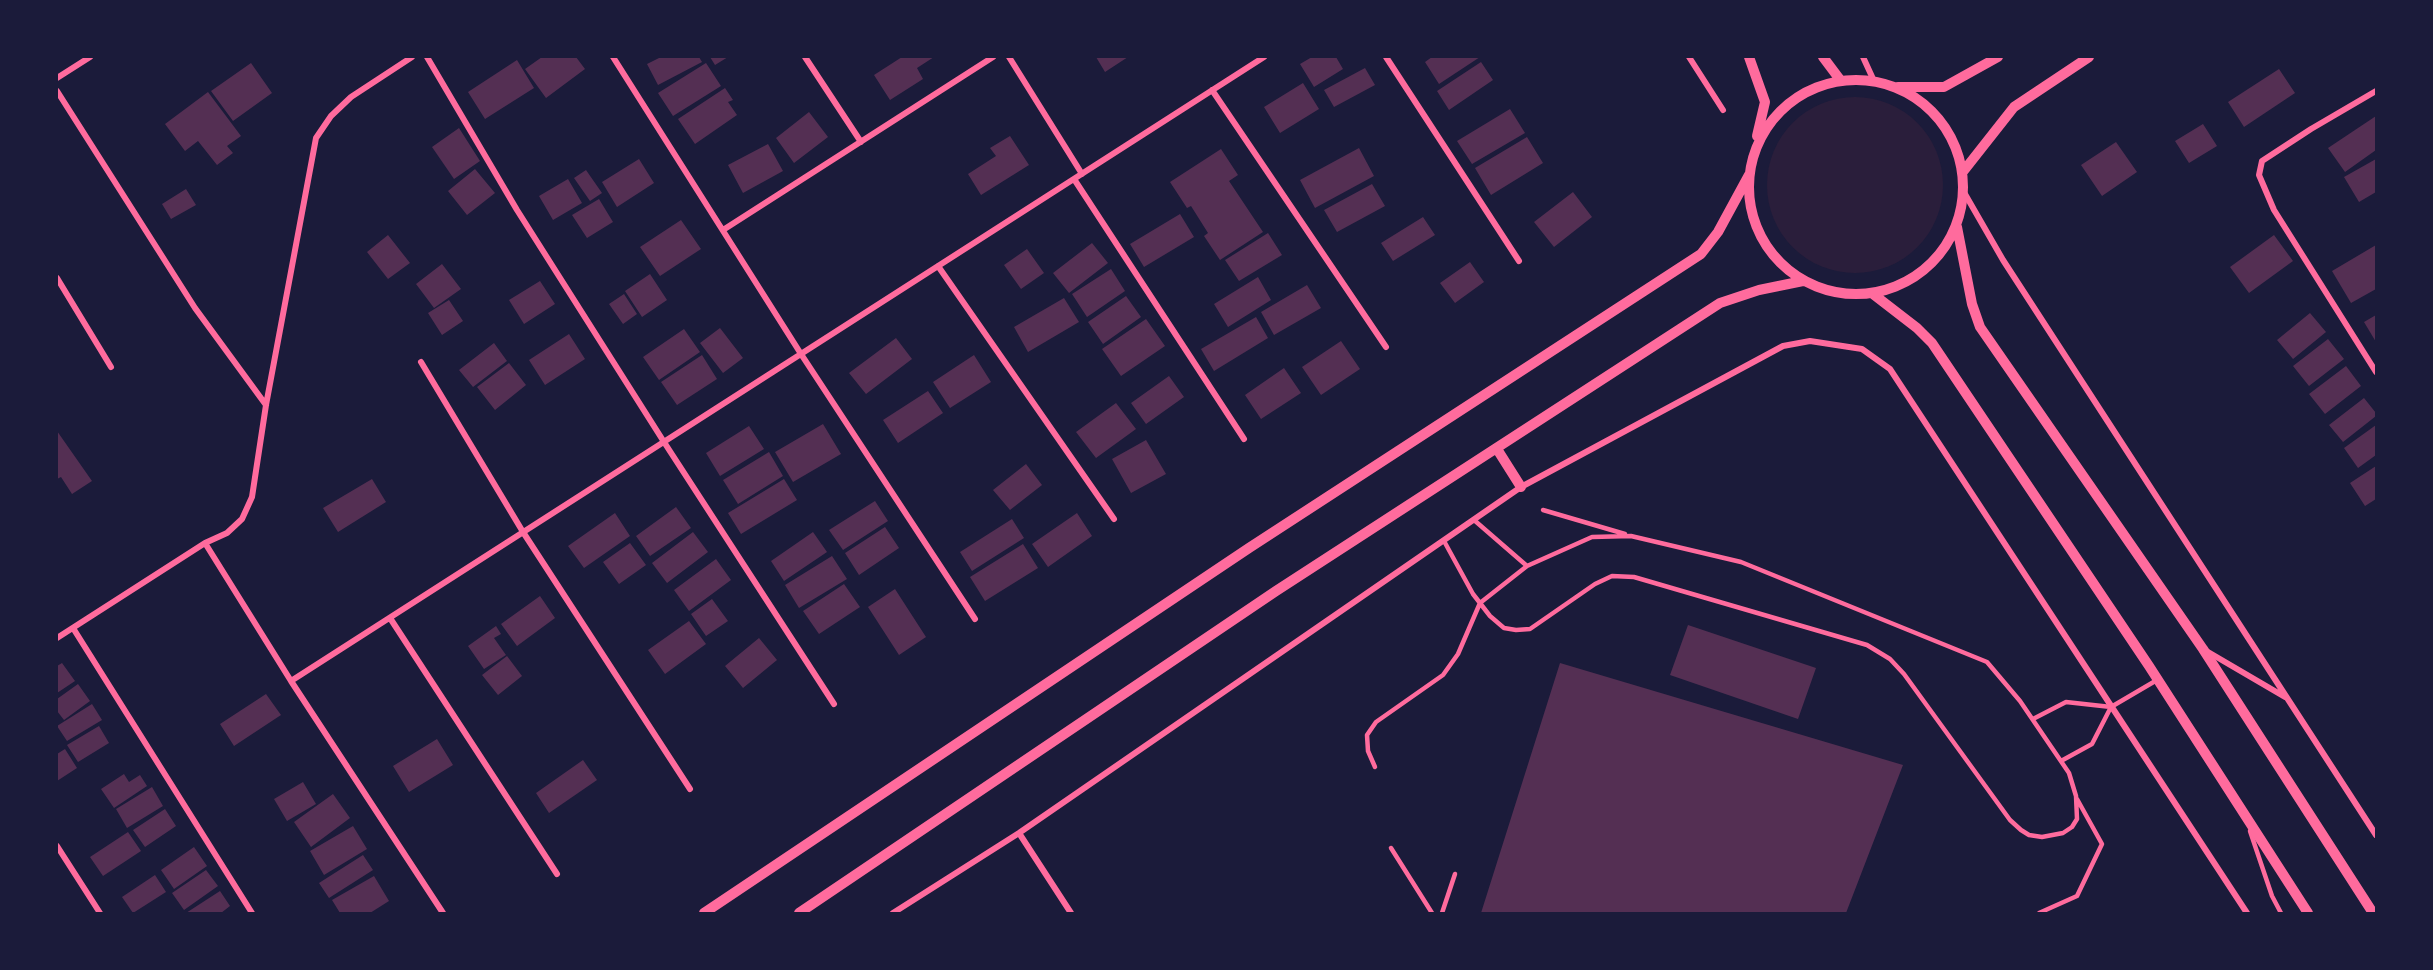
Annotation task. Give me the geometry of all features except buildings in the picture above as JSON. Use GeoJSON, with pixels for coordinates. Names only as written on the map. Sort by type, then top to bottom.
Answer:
{"type":"FeatureCollection","features":[{"type":"Feature","properties":{"kind":"street"},"geometry":{"type":"LineString","coordinates":[[57,78],[90,57]]}},
{"type":"Feature","properties":{"kind":"street"},"geometry":{"type":"LineString","coordinates":[[57,638],[205,543],[227,533],[242,519],[252,497],[266,405],[316,138],[331,116],[351,97],[412,57]]}},
{"type":"Feature","properties":{"kind":"street"},"geometry":{"type":"LineString","coordinates":[[427,57],[517,210],[834,704]]}},
{"type":"Feature","properties":{"kind":"street"},"geometry":{"type":"LineString","coordinates":[[614,57],[801,354],[975,619]]}},
{"type":"Feature","properties":{"kind":"street"},"geometry":{"type":"LineString","coordinates":[[805,57],[861,142]]}},
{"type":"Feature","properties":{"kind":"street"},"geometry":{"type":"LineString","coordinates":[[723,230],[993,57]]}},
{"type":"Feature","properties":{"kind":"street"},"geometry":{"type":"LineString","coordinates":[[1009,57],[1082,174]]}},
{"type":"Feature","properties":{"kind":"street"},"geometry":{"type":"LineString","coordinates":[[291,681],[1264,57]]}},
{"type":"Feature","properties":{"kind":"street"},"geometry":{"type":"LineString","coordinates":[[1386,57],[1519,261]]}},
{"type":"Feature","properties":{"kind":"street"},"geometry":{"type":"LineString","coordinates":[[1689,57],[1723,110]]}},
{"type":"Feature","properties":{"kind":"street"},"geometry":{"type":"LineString","coordinates":[[1749,57],[1765,102],[1752,157],[1749,175],[1750,207],[1762,239],[1779,263],[1803,281],[1837,293],[1874,294],[1908,282],[1937,259],[1957,227],[1965,194],[1952,136],[1937,115],[1918,98],[1895,87],[1874,81],[1841,81],[1811,89],[1785,105],[1765,129],[1752,157]]}},
{"type":"Feature","properties":{"kind":"street"},"geometry":{"type":"LineString","coordinates":[[1822,57],[1841,81]]}},
{"type":"Feature","properties":{"kind":"street"},"geometry":{"type":"LineString","coordinates":[[1863,57],[1874,81]]}},
{"type":"Feature","properties":{"kind":"street"},"geometry":{"type":"LineString","coordinates":[[1895,87],[1944,87],[1998,57]]}},
{"type":"Feature","properties":{"kind":"street"},"geometry":{"type":"LineString","coordinates":[[1962,173],[2014,106],[2089,57]]}},
{"type":"Feature","properties":{"kind":"street"},"geometry":{"type":"LineString","coordinates":[[1212,90],[1386,347]]}},
{"type":"Feature","properties":{"kind":"street"},"geometry":{"type":"LineString","coordinates":[[57,91],[195,308],[266,405]]}},
{"type":"Feature","properties":{"kind":"street"},"geometry":{"type":"LineString","coordinates":[[2376,91],[2262,161],[2259,175],[2274,210],[2376,372]]}},
{"type":"Feature","properties":{"kind":"street"},"geometry":{"type":"LineString","coordinates":[[704,913],[1239,555],[1701,254],[1718,232],[1749,175]]}},
{"type":"Feature","properties":{"kind":"street"},"geometry":{"type":"LineString","coordinates":[[1074,179],[1244,439]]}},
{"type":"Feature","properties":{"kind":"street"},"geometry":{"type":"LineString","coordinates":[[1965,194],[2003,260],[2376,835]]}},
{"type":"Feature","properties":{"kind":"street"},"geometry":{"type":"LineString","coordinates":[[1957,227],[1972,304],[1980,327],[2203,649],[2373,913]]}},
{"type":"Feature","properties":{"kind":"street"},"geometry":{"type":"LineString","coordinates":[[938,266],[1114,519]]}},
{"type":"Feature","properties":{"kind":"street"},"geometry":{"type":"LineString","coordinates":[[57,278],[111,368]]}},
{"type":"Feature","properties":{"kind":"street"},"geometry":{"type":"LineString","coordinates":[[799,913],[1276,591],[1720,303],[1760,290],[1803,281]]}},
{"type":"Feature","properties":{"kind":"street"},"geometry":{"type":"LineString","coordinates":[[1874,294],[1932,343],[2157,680],[2308,913]]}},
{"type":"Feature","properties":{"kind":"street"},"geometry":{"type":"LineString","coordinates":[[893,913],[1018,833],[1521,488],[1783,346],[1810,341],[1863,349],[1890,369],[2247,913]]}},
{"type":"Feature","properties":{"kind":"street"},"geometry":{"type":"LineString","coordinates":[[421,362],[523,532],[690,789]]}},
{"type":"Feature","properties":{"kind":"street"},"geometry":{"type":"LineString","coordinates":[[1497,449],[1521,488]]}},
{"type":"Feature","properties":{"kind":"street"},"geometry":{"type":"LineString","coordinates":[[205,543],[291,681],[443,913]]}},
{"type":"Feature","properties":{"kind":"street"},"geometry":{"type":"LineString","coordinates":[[390,618],[557,874]]}},
{"type":"Feature","properties":{"kind":"street"},"geometry":{"type":"LineString","coordinates":[[73,628],[252,913]]}},
{"type":"Feature","properties":{"kind":"street"},"geometry":{"type":"LineString","coordinates":[[2203,649],[2288,699]]}},
{"type":"Feature","properties":{"kind":"street"},"geometry":{"type":"LineString","coordinates":[[1018,833],[1071,913]]}},
{"type":"Feature","properties":{"kind":"street"},"geometry":{"type":"LineString","coordinates":[[57,846],[97,912]]}},
{"type":"Feature","properties":{"kind":"lane"},"geometry":{"type":"LineString","coordinates":[[1543,510],[1631,536],[1742,562],[1987,662],[2033,719],[2069,773],[2076,796],[2102,843],[2077,896],[2039,913]]}},
{"type":"Feature","properties":{"kind":"lane"},"geometry":{"type":"LineString","coordinates":[[1474,520],[1527,566]]}},
{"type":"Feature","properties":{"kind":"lane"},"geometry":{"type":"LineString","coordinates":[[1375,767],[1368,751],[1367,735],[1376,722],[1443,675],[1458,654],[1480,603],[1527,566],[1592,537],[1631,536]]}},
{"type":"Feature","properties":{"kind":"lane"},"geometry":{"type":"LineString","coordinates":[[1444,541],[1480,603],[1504,628],[1530,629],[1595,584],[1612,576],[1634,577],[1867,645],[1890,659],[1904,674],[2010,820],[2021,830],[2029,835],[2042,837],[2063,833],[2072,827],[2077,819],[2076,796]]}},
{"type":"Feature","properties":{"kind":"lane"},"geometry":{"type":"LineString","coordinates":[[2061,761],[2092,744],[2111,707],[2157,680]]}},
{"type":"Feature","properties":{"kind":"lane"},"geometry":{"type":"LineString","coordinates":[[2033,719],[2066,702],[2111,707]]}},
{"type":"Feature","properties":{"kind":"lane"},"geometry":{"type":"LineString","coordinates":[[2245,816],[2272,896],[2281,913]]}},
{"type":"Feature","properties":{"kind":"lane"},"geometry":{"type":"LineString","coordinates":[[1391,848],[1432,913]]}},
{"type":"Feature","properties":{"kind":"lane"},"geometry":{"type":"LineString","coordinates":[[1442,913],[1455,874]]}},
{"type":"Feature","properties":{"kind":"shaded area"},"geometry":{"type":"Polygon","coordinates":[[[1855,97],[1872,98],[1889,103],[1917,123],[1937,151],[1942,168],[1942,202],[1937,219],[1917,247],[1889,267],[1872,272],[1855,273],[1838,272],[1821,267],[1793,247],[1773,219],[1768,202],[1767,185],[1768,168],[1773,151],[1793,123],[1821,103],[1838,98],[1855,97]]]}}]}
